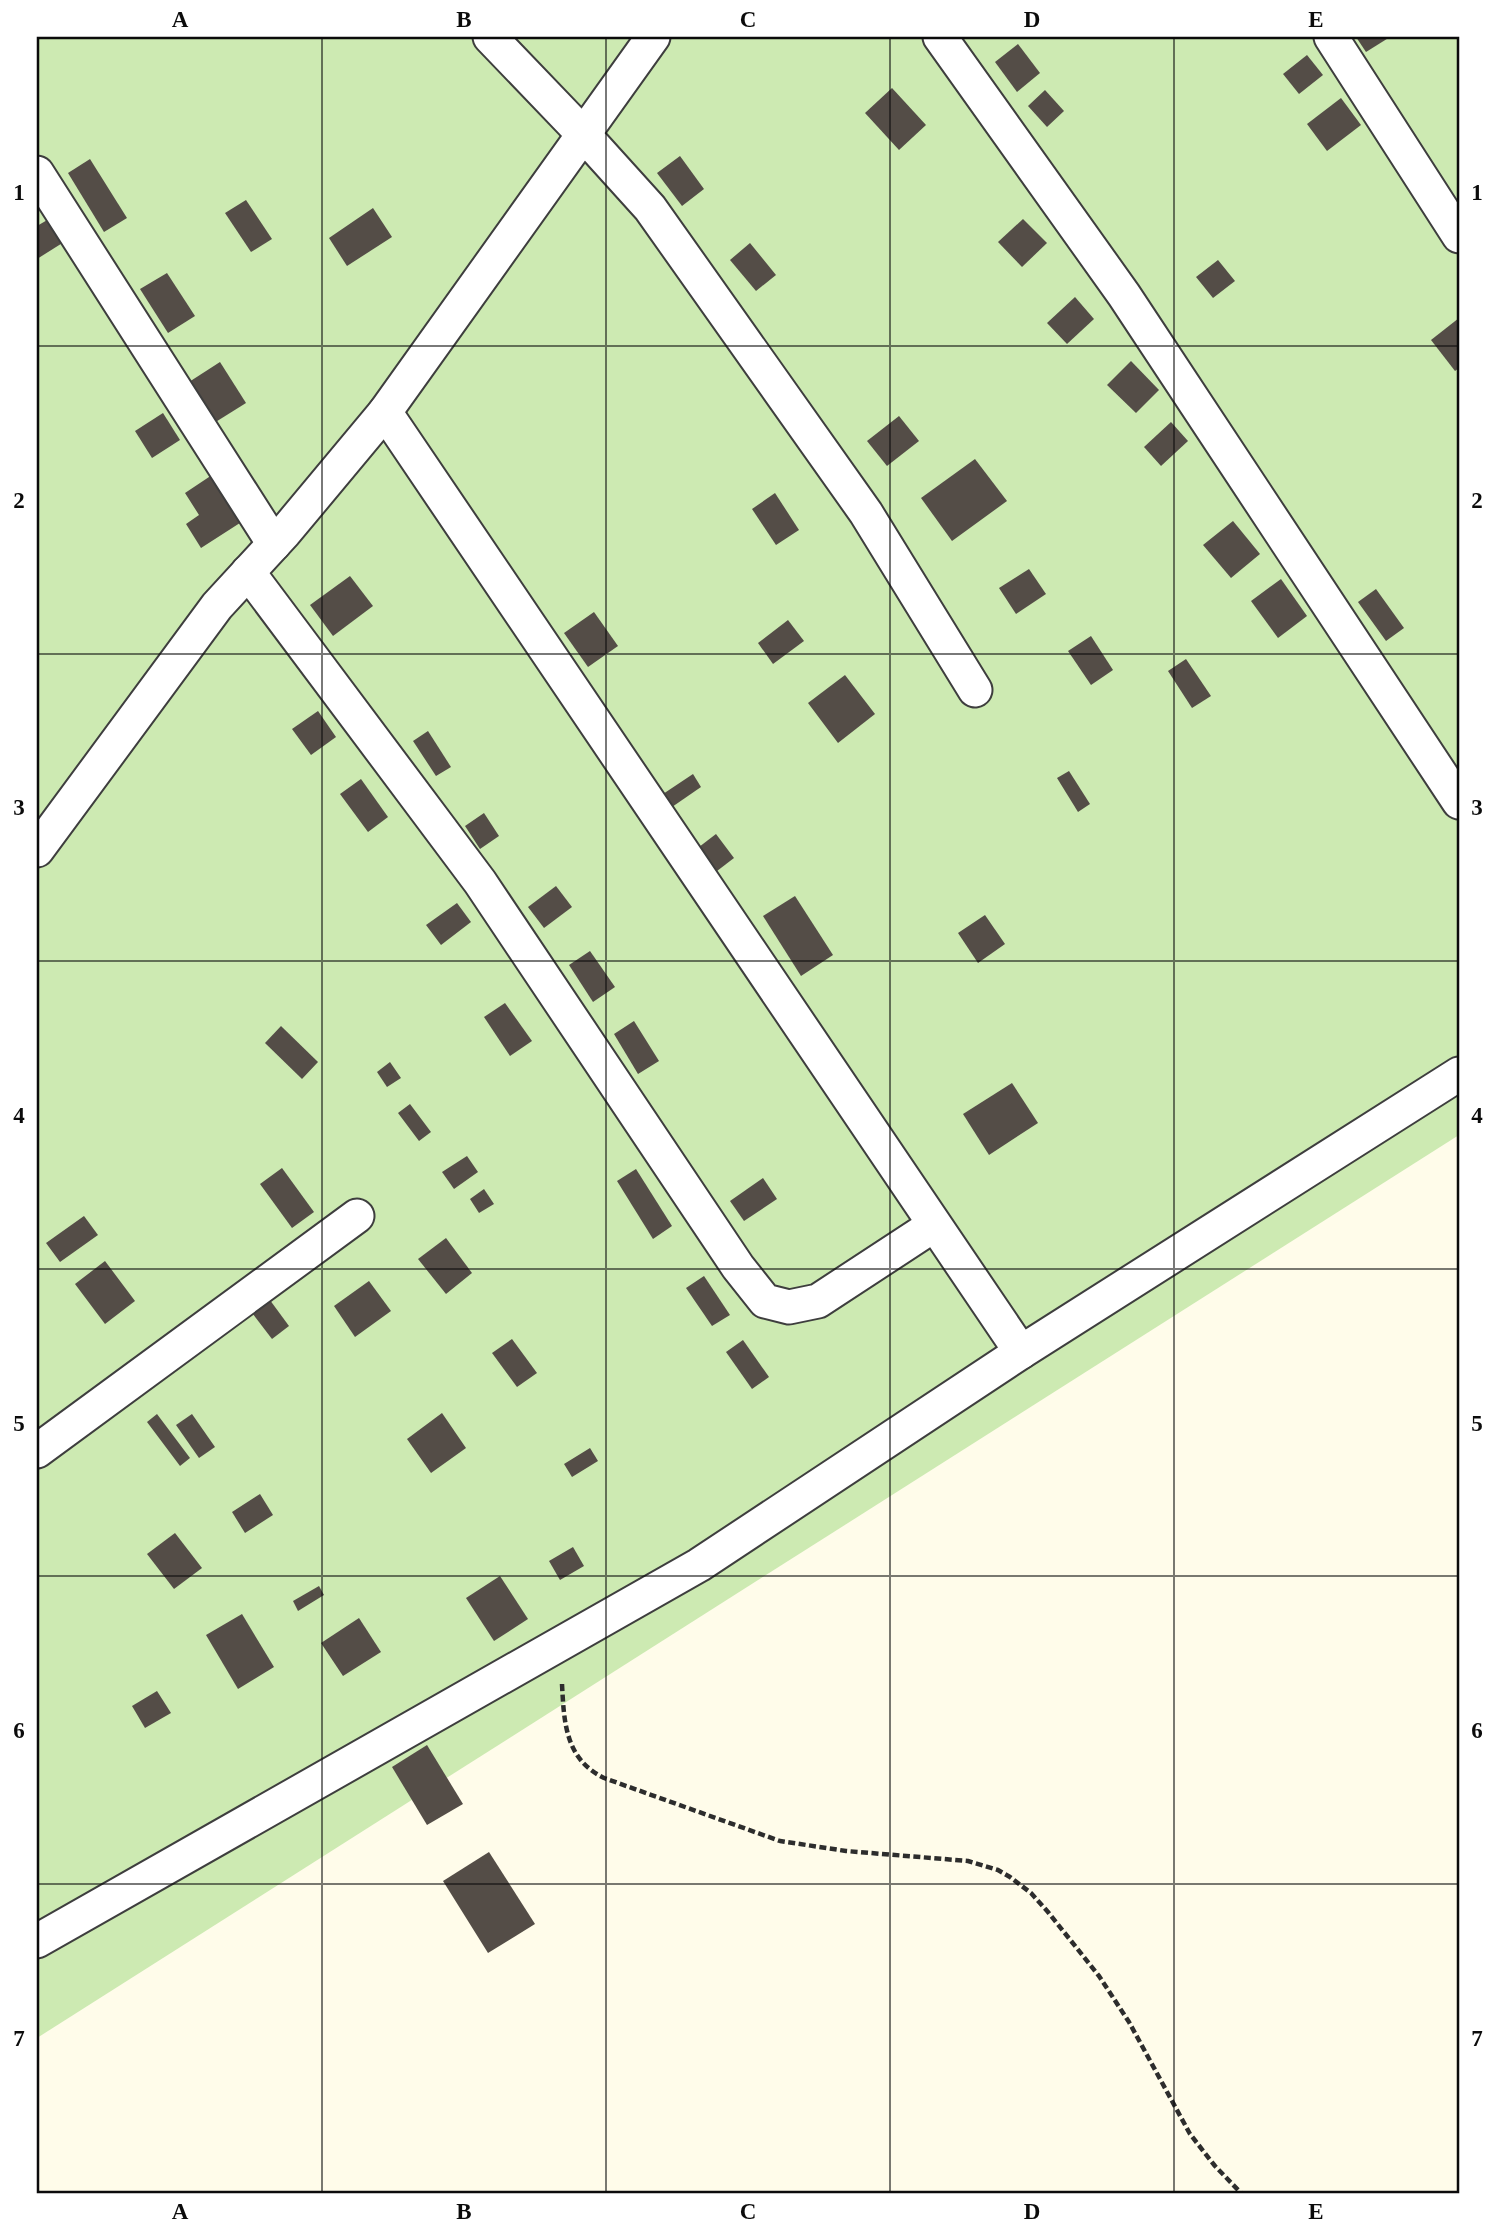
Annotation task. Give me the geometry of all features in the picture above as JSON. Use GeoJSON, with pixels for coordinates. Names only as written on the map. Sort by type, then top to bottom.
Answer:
{"type":"FeatureCollection","features":[{"type":"Feature","properties":{"kind":"street"},"geometry":{"type":"LineString","coordinates":[[490,37],[650,208],[858,502],[975,690]]}},
{"type":"Feature","properties":{"kind":"street"},"geometry":{"type":"LineString","coordinates":[[37,850],[216,606],[274,544],[385,412],[653,37]]}},
{"type":"Feature","properties":{"kind":"street"},"geometry":{"type":"LineString","coordinates":[[940,37],[1124,295],[1459,802]]}},
{"type":"Feature","properties":{"kind":"street"},"geometry":{"type":"LineString","coordinates":[[1331,37],[1459,236]]}},
{"type":"Feature","properties":{"kind":"street"},"geometry":{"type":"LineString","coordinates":[[37,173],[274,544]]}},
{"type":"Feature","properties":{"kind":"street"},"geometry":{"type":"LineString","coordinates":[[385,412],[1021,1352]]}},
{"type":"Feature","properties":{"kind":"street"},"geometry":{"type":"LineString","coordinates":[[248,572],[480,882],[738,1267],[765,1301],[789,1307],[818,1301],[934,1225]]}},
{"type":"Feature","properties":{"kind":"street"},"geometry":{"type":"LineString","coordinates":[[37,1941],[698,1564],[1021,1352],[1459,1074]]}},
{"type":"Feature","properties":{"kind":"street"},"geometry":{"type":"LineString","coordinates":[[37,1451],[358,1216]]}},
{"type":"Feature","properties":{"kind":"path"},"geometry":{"type":"LineString","coordinates":[[561,1642],[563,1702],[568,1740],[577,1757],[596,1774],[780,1841],[846,1851],[968,1861],[998,1870],[1021,1884],[1048,1912],[1098,1976],[1129,2022],[1190,2134],[1241,2193]]}},
{"type":"Feature","properties":{"kind":"green space"},"geometry":{"type":"Polygon","coordinates":[[[37,37],[1459,37],[1459,1135],[37,2038],[37,37]]]}},
{"type":"Feature","properties":{"kind":"building"},"geometry":{"type":"Polygon","coordinates":[[[1356,37],[1390,37],[1366,52],[1356,37]]]}},
{"type":"Feature","properties":{"kind":"building"},"geometry":{"type":"Polygon","coordinates":[[[1018,44],[1040,73],[1017,92],[995,62],[1018,44]]]}},
{"type":"Feature","properties":{"kind":"building"},"geometry":{"type":"Polygon","coordinates":[[[1307,55],[1323,75],[1299,94],[1283,74],[1307,55]]]}},
{"type":"Feature","properties":{"kind":"building"},"geometry":{"type":"Polygon","coordinates":[[[892,88],[926,125],[899,150],[865,113],[892,88]]]}},
{"type":"Feature","properties":{"kind":"building"},"geometry":{"type":"Polygon","coordinates":[[[1045,90],[1064,111],[1047,127],[1028,106],[1045,90]]]}},
{"type":"Feature","properties":{"kind":"building"},"geometry":{"type":"Polygon","coordinates":[[[1341,98],[1361,125],[1327,151],[1307,124],[1341,98]]]}},
{"type":"Feature","properties":{"kind":"building"},"geometry":{"type":"Polygon","coordinates":[[[680,156],[704,189],[682,206],[657,173],[680,156]]]}},
{"type":"Feature","properties":{"kind":"building"},"geometry":{"type":"Polygon","coordinates":[[[90,159],[127,218],[104,232],[68,173],[90,159]]]}},
{"type":"Feature","properties":{"kind":"building"},"geometry":{"type":"Polygon","coordinates":[[[246,200],[272,239],[251,252],[225,213],[246,200]]]}},
{"type":"Feature","properties":{"kind":"building"},"geometry":{"type":"Polygon","coordinates":[[[373,208],[392,237],[347,266],[329,238],[373,208]]]}},
{"type":"Feature","properties":{"kind":"building"},"geometry":{"type":"Polygon","coordinates":[[[49,219],[64,242],[37,259],[37,226],[49,219]]]}},
{"type":"Feature","properties":{"kind":"building"},"geometry":{"type":"Polygon","coordinates":[[[1023,219],[1047,243],[1022,267],[998,242],[1023,219]]]}},
{"type":"Feature","properties":{"kind":"building"},"geometry":{"type":"Polygon","coordinates":[[[750,243],[776,275],[756,291],[730,260],[750,243]]]}},
{"type":"Feature","properties":{"kind":"building"},"geometry":{"type":"Polygon","coordinates":[[[1218,260],[1235,281],[1213,298],[1196,277],[1218,260]]]}},
{"type":"Feature","properties":{"kind":"building"},"geometry":{"type":"Polygon","coordinates":[[[167,273],[195,316],[168,333],[140,289],[167,273]]]}},
{"type":"Feature","properties":{"kind":"building"},"geometry":{"type":"Polygon","coordinates":[[[1075,297],[1094,319],[1067,344],[1047,323],[1075,297]]]}},
{"type":"Feature","properties":{"kind":"building"},"geometry":{"type":"Polygon","coordinates":[[[1459,318],[1459,368],[1455,371],[1431,340],[1459,318]]]}},
{"type":"Feature","properties":{"kind":"building"},"geometry":{"type":"Polygon","coordinates":[[[1131,361],[1159,390],[1136,413],[1107,385],[1131,361]]]}},
{"type":"Feature","properties":{"kind":"building"},"geometry":{"type":"Polygon","coordinates":[[[220,362],[246,403],[214,423],[189,382],[220,362]]]}},
{"type":"Feature","properties":{"kind":"building"},"geometry":{"type":"Polygon","coordinates":[[[163,413],[180,440],[152,458],[135,431],[163,413]]]}},
{"type":"Feature","properties":{"kind":"building"},"geometry":{"type":"Polygon","coordinates":[[[899,416],[919,441],[887,466],[867,441],[899,416]]]}},
{"type":"Feature","properties":{"kind":"building"},"geometry":{"type":"Polygon","coordinates":[[[1171,422],[1188,441],[1161,466],[1144,447],[1171,422]]]}},
{"type":"Feature","properties":{"kind":"building"},"geometry":{"type":"Polygon","coordinates":[[[975,459],[1007,501],[952,541],[921,498],[975,459]]]}},
{"type":"Feature","properties":{"kind":"building"},"geometry":{"type":"Polygon","coordinates":[[[212,475],[243,521],[201,548],[186,524],[199,515],[185,493],[212,475]]]}},
{"type":"Feature","properties":{"kind":"building"},"geometry":{"type":"Polygon","coordinates":[[[775,493],[799,530],[776,545],[752,509],[775,493]]]}},
{"type":"Feature","properties":{"kind":"building"},"geometry":{"type":"Polygon","coordinates":[[[1233,521],[1260,554],[1231,578],[1203,545],[1233,521]]]}},
{"type":"Feature","properties":{"kind":"building"},"geometry":{"type":"Polygon","coordinates":[[[1029,569],[1046,594],[1016,614],[999,588],[1029,569]]]}},
{"type":"Feature","properties":{"kind":"building"},"geometry":{"type":"Polygon","coordinates":[[[350,576],[373,606],[333,636],[310,605],[350,576]]]}},
{"type":"Feature","properties":{"kind":"building"},"geometry":{"type":"Polygon","coordinates":[[[1281,579],[1307,616],[1278,638],[1251,601],[1281,579]]]}},
{"type":"Feature","properties":{"kind":"building"},"geometry":{"type":"Polygon","coordinates":[[[1376,589],[1404,628],[1386,641],[1358,602],[1376,589]]]}},
{"type":"Feature","properties":{"kind":"building"},"geometry":{"type":"Polygon","coordinates":[[[594,612],[618,646],[588,667],[564,633],[594,612]]]}},
{"type":"Feature","properties":{"kind":"building"},"geometry":{"type":"Polygon","coordinates":[[[788,620],[804,641],[773,664],[758,643],[788,620]]]}},
{"type":"Feature","properties":{"kind":"building"},"geometry":{"type":"Polygon","coordinates":[[[1091,636],[1113,670],[1091,685],[1068,651],[1091,636]]]}},
{"type":"Feature","properties":{"kind":"building"},"geometry":{"type":"Polygon","coordinates":[[[1186,659],[1211,696],[1192,708],[1168,671],[1186,659]]]}},
{"type":"Feature","properties":{"kind":"building"},"geometry":{"type":"Polygon","coordinates":[[[845,675],[875,714],[838,743],[808,703],[845,675]]]}},
{"type":"Feature","properties":{"kind":"building"},"geometry":{"type":"Polygon","coordinates":[[[318,711],[336,737],[311,755],[292,729],[318,711]]]}},
{"type":"Feature","properties":{"kind":"building"},"geometry":{"type":"Polygon","coordinates":[[[428,731],[451,767],[436,776],[413,741],[428,731]]]}},
{"type":"Feature","properties":{"kind":"building"},"geometry":{"type":"Polygon","coordinates":[[[1069,771],[1090,804],[1078,812],[1057,778],[1069,771]]]}},
{"type":"Feature","properties":{"kind":"building"},"geometry":{"type":"Polygon","coordinates":[[[693,774],[701,787],[672,807],[663,794],[693,774]]]}},
{"type":"Feature","properties":{"kind":"building"},"geometry":{"type":"Polygon","coordinates":[[[361,779],[388,817],[368,832],[340,794],[361,779]]]}},
{"type":"Feature","properties":{"kind":"building"},"geometry":{"type":"Polygon","coordinates":[[[484,813],[499,836],[480,849],[465,826],[484,813]]]}},
{"type":"Feature","properties":{"kind":"building"},"geometry":{"type":"Polygon","coordinates":[[[716,834],[734,858],[717,871],[699,847],[716,834]]]}},
{"type":"Feature","properties":{"kind":"building"},"geometry":{"type":"Polygon","coordinates":[[[556,886],[572,907],[544,928],[528,907],[556,886]]]}},
{"type":"Feature","properties":{"kind":"building"},"geometry":{"type":"Polygon","coordinates":[[[795,896],[833,955],[801,976],[763,916],[795,896]]]}},
{"type":"Feature","properties":{"kind":"building"},"geometry":{"type":"Polygon","coordinates":[[[457,903],[471,922],[441,945],[426,925],[457,903]]]}},
{"type":"Feature","properties":{"kind":"building"},"geometry":{"type":"Polygon","coordinates":[[[985,915],[1005,944],[978,963],[958,933],[985,915]]]}},
{"type":"Feature","properties":{"kind":"building"},"geometry":{"type":"Polygon","coordinates":[[[590,951],[615,987],[593,1002],[569,965],[590,951]]]}},
{"type":"Feature","properties":{"kind":"building"},"geometry":{"type":"Polygon","coordinates":[[[505,1003],[532,1041],[510,1056],[484,1017],[505,1003]]]}},
{"type":"Feature","properties":{"kind":"building"},"geometry":{"type":"Polygon","coordinates":[[[634,1021],[659,1061],[638,1074],[614,1034],[634,1021]]]}},
{"type":"Feature","properties":{"kind":"building"},"geometry":{"type":"Polygon","coordinates":[[[281,1026],[318,1062],[302,1079],[265,1043],[281,1026]]]}},
{"type":"Feature","properties":{"kind":"building"},"geometry":{"type":"Polygon","coordinates":[[[390,1062],[401,1078],[387,1087],[377,1072],[390,1062]]]}},
{"type":"Feature","properties":{"kind":"building"},"geometry":{"type":"Polygon","coordinates":[[[1012,1083],[1038,1123],[989,1155],[963,1114],[1012,1083]]]}},
{"type":"Feature","properties":{"kind":"building"},"geometry":{"type":"Polygon","coordinates":[[[410,1104],[431,1132],[419,1141],[398,1113],[410,1104]]]}},
{"type":"Feature","properties":{"kind":"building"},"geometry":{"type":"Polygon","coordinates":[[[467,1156],[478,1172],[454,1189],[442,1172],[467,1156]]]}},
{"type":"Feature","properties":{"kind":"building"},"geometry":{"type":"Polygon","coordinates":[[[282,1168],[314,1212],[292,1228],[260,1184],[282,1168]]]}},
{"type":"Feature","properties":{"kind":"building"},"geometry":{"type":"Polygon","coordinates":[[[636,1169],[672,1226],[653,1239],[617,1181],[636,1169]]]}},
{"type":"Feature","properties":{"kind":"building"},"geometry":{"type":"Polygon","coordinates":[[[763,1178],[777,1199],[744,1221],[730,1201],[763,1178]]]}},
{"type":"Feature","properties":{"kind":"building"},"geometry":{"type":"Polygon","coordinates":[[[484,1189],[494,1204],[479,1213],[470,1199],[484,1189]]]}},
{"type":"Feature","properties":{"kind":"building"},"geometry":{"type":"Polygon","coordinates":[[[84,1216],[98,1235],[60,1262],[46,1243],[84,1216]]]}},
{"type":"Feature","properties":{"kind":"building"},"geometry":{"type":"Polygon","coordinates":[[[446,1238],[472,1273],[446,1294],[418,1259],[446,1238]]]}},
{"type":"Feature","properties":{"kind":"building"},"geometry":{"type":"Polygon","coordinates":[[[105,1261],[135,1301],[105,1324],[75,1284],[105,1261]]]}},
{"type":"Feature","properties":{"kind":"building"},"geometry":{"type":"Polygon","coordinates":[[[704,1276],[730,1315],[712,1326],[686,1288],[704,1276]]]}},
{"type":"Feature","properties":{"kind":"building"},"geometry":{"type":"Polygon","coordinates":[[[369,1281],[391,1311],[355,1337],[334,1306],[369,1281]]]}},
{"type":"Feature","properties":{"kind":"building"},"geometry":{"type":"Polygon","coordinates":[[[264,1292],[289,1326],[272,1339],[246,1305],[264,1292]]]}},
{"type":"Feature","properties":{"kind":"building"},"geometry":{"type":"Polygon","coordinates":[[[512,1339],[537,1373],[517,1387],[492,1353],[512,1339]]]}},
{"type":"Feature","properties":{"kind":"building"},"geometry":{"type":"Polygon","coordinates":[[[743,1340],[769,1377],[752,1389],[726,1352],[743,1340]]]}},
{"type":"Feature","properties":{"kind":"building"},"geometry":{"type":"Polygon","coordinates":[[[442,1413],[466,1448],[431,1473],[407,1439],[442,1413]]]}},
{"type":"Feature","properties":{"kind":"building"},"geometry":{"type":"Polygon","coordinates":[[[157,1414],[190,1458],[180,1466],[147,1422],[157,1414]]]}},
{"type":"Feature","properties":{"kind":"building"},"geometry":{"type":"Polygon","coordinates":[[[192,1414],[215,1447],[199,1458],[176,1425],[192,1414]]]}},
{"type":"Feature","properties":{"kind":"building"},"geometry":{"type":"Polygon","coordinates":[[[590,1448],[598,1461],[572,1477],[564,1464],[590,1448]]]}},
{"type":"Feature","properties":{"kind":"building"},"geometry":{"type":"Polygon","coordinates":[[[260,1494],[273,1515],[245,1533],[232,1512],[260,1494]]]}},
{"type":"Feature","properties":{"kind":"building"},"geometry":{"type":"Polygon","coordinates":[[[175,1533],[202,1568],[174,1589],[147,1554],[175,1533]]]}},
{"type":"Feature","properties":{"kind":"building"},"geometry":{"type":"Polygon","coordinates":[[[573,1547],[584,1566],[560,1580],[549,1561],[573,1547]]]}},
{"type":"Feature","properties":{"kind":"building"},"geometry":{"type":"Polygon","coordinates":[[[500,1576],[528,1619],[494,1641],[466,1598],[500,1576]]]}},
{"type":"Feature","properties":{"kind":"building"},"geometry":{"type":"Polygon","coordinates":[[[319,1586],[324,1595],[298,1611],[293,1601],[319,1586]]]}},
{"type":"Feature","properties":{"kind":"building"},"geometry":{"type":"Polygon","coordinates":[[[242,1614],[274,1667],[238,1689],[206,1635],[242,1614]]]}},
{"type":"Feature","properties":{"kind":"building"},"geometry":{"type":"Polygon","coordinates":[[[359,1618],[381,1652],[343,1676],[321,1643],[359,1618]]]}},
{"type":"Feature","properties":{"kind":"building"},"geometry":{"type":"Polygon","coordinates":[[[157,1691],[171,1713],[145,1728],[132,1706],[157,1691]]]}},
{"type":"Feature","properties":{"kind":"building"},"geometry":{"type":"Polygon","coordinates":[[[427,1745],[463,1804],[427,1825],[392,1767],[427,1745]]]}},
{"type":"Feature","properties":{"kind":"building"},"geometry":{"type":"Polygon","coordinates":[[[489,1852],[535,1924],[488,1953],[443,1881],[489,1852]]]}}]}
